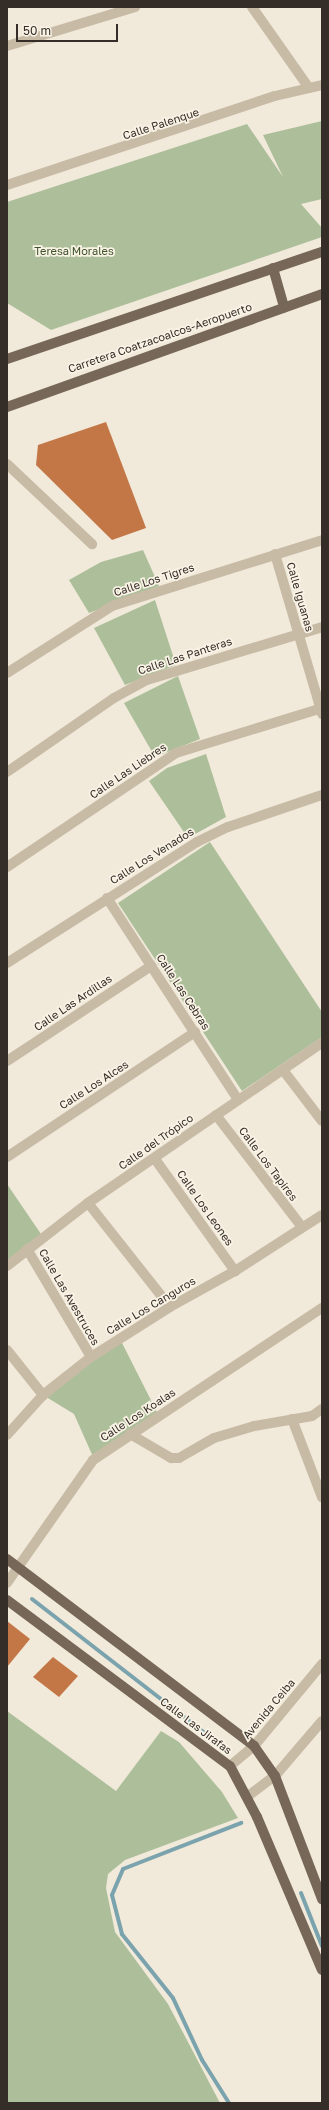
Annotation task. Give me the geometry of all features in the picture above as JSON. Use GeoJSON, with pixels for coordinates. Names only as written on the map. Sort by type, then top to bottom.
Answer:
{"type":"FeatureCollection","features":[{"type":"Feature","properties":{"kind":"main road"},"geometry":{"type":"LineString","coordinates":[[7,360],[322,252]]}},
{"type":"Feature","properties":{"kind":"main road"},"geometry":{"type":"LineString","coordinates":[[273,268],[284,307]]}},
{"type":"Feature","properties":{"kind":"main road","name":"Carretera Coatzacoalcos-Aeropuerto"},"geometry":{"type":"LineString","coordinates":[[7,407],[322,294]]}},
{"type":"Feature","properties":{"kind":"main road","name":"Calle Las Jirafas"},"geometry":{"type":"LineString","coordinates":[[7,1559],[254,1746],[274,1776],[322,1899]]}},
{"type":"Feature","properties":{"kind":"main road","name":"Calle Las Jirafas"},"geometry":{"type":"LineString","coordinates":[[7,1600],[230,1766],[248,1796],[322,1970]]}},
{"type":"Feature","properties":{"kind":"street"},"geometry":{"type":"LineString","coordinates":[[7,46],[135,7]]}},
{"type":"Feature","properties":{"kind":"street"},"geometry":{"type":"LineString","coordinates":[[252,7],[308,88]]}},
{"type":"Feature","properties":{"kind":"street","name":"Calle Palenque"},"geometry":{"type":"LineString","coordinates":[[7,185],[276,96],[322,85]]}},
{"type":"Feature","properties":{"kind":"street"},"geometry":{"type":"LineString","coordinates":[[7,464],[92,544]]}},
{"type":"Feature","properties":{"kind":"street","name":"Calle Los Tigres"},"geometry":{"type":"LineString","coordinates":[[7,673],[112,606],[322,540]]}},
{"type":"Feature","properties":{"kind":"street","name":"Calle Iguanas"},"geometry":{"type":"LineString","coordinates":[[276,554],[321,710]]}},
{"type":"Feature","properties":{"kind":"street","name":"Calle Las Panteras"},"geometry":{"type":"LineString","coordinates":[[7,772],[114,698],[147,680],[322,627]]}},
{"type":"Feature","properties":{"kind":"street","name":"Calle Las Liebres"},"geometry":{"type":"LineString","coordinates":[[7,867],[176,753],[321,710]]}},
{"type":"Feature","properties":{"kind":"street","name":"Calle Los Venados"},"geometry":{"type":"LineString","coordinates":[[7,963],[107,898],[215,833],[322,795]]}},
{"type":"Feature","properties":{"kind":"street","name":"Calle Las Cebras"},"geometry":{"type":"LineString","coordinates":[[107,898],[238,1100]]}},
{"type":"Feature","properties":{"kind":"street","name":"Calle Las Ardillas"},"geometry":{"type":"LineString","coordinates":[[7,1061],[151,966]]}},
{"type":"Feature","properties":{"kind":"street","name":"Calle Los Alces"},"geometry":{"type":"LineString","coordinates":[[7,1157],[195,1032]]}},
{"type":"Feature","properties":{"kind":"street","name":"Calle del Trópico"},"geometry":{"type":"LineString","coordinates":[[7,1266],[88,1203],[155,1159],[216,1115],[322,1044]]}},
{"type":"Feature","properties":{"kind":"street"},"geometry":{"type":"LineString","coordinates":[[283,1070],[322,1121]]}},
{"type":"Feature","properties":{"kind":"street","name":"Calle Los Tapires"},"geometry":{"type":"LineString","coordinates":[[216,1115],[302,1228]]}},
{"type":"Feature","properties":{"kind":"street","name":"Calle Los Leones"},"geometry":{"type":"LineString","coordinates":[[155,1159],[235,1271]]}},
{"type":"Feature","properties":{"kind":"street"},"geometry":{"type":"LineString","coordinates":[[88,1203],[170,1307]]}},
{"type":"Feature","properties":{"kind":"street","name":"Calle Los Canguros"},"geometry":{"type":"LineString","coordinates":[[8,1431],[43,1395],[91,1357],[170,1307],[235,1271],[322,1215]]}},
{"type":"Feature","properties":{"kind":"street","name":"Calle Las Avestruces"},"geometry":{"type":"LineString","coordinates":[[27,1249],[91,1357]]}},
{"type":"Feature","properties":{"kind":"street","name":"Calle Los Koalas"},"geometry":{"type":"LineString","coordinates":[[7,1583],[93,1460],[130,1434],[322,1308]]}},
{"type":"Feature","properties":{"kind":"street"},"geometry":{"type":"LineString","coordinates":[[7,1350],[43,1395]]}},
{"type":"Feature","properties":{"kind":"street"},"geometry":{"type":"LineString","coordinates":[[130,1434],[171,1458],[179,1458],[214,1438],[254,1426],[312,1416],[322,1409]]}},
{"type":"Feature","properties":{"kind":"street"},"geometry":{"type":"LineString","coordinates":[[292,1419],[320,1486],[322,1497]]}},
{"type":"Feature","properties":{"kind":"street","name":"Avenida Ceiba"},"geometry":{"type":"LineString","coordinates":[[230,1766],[254,1746],[322,1664]]}},
{"type":"Feature","properties":{"kind":"street"},"geometry":{"type":"LineString","coordinates":[[248,1796],[274,1776],[322,1721]]}},
{"type":"Feature","properties":{"kind":"green space","name":"Teresa Morales"},"geometry":{"type":"Polygon","coordinates":[[[322,121],[322,199],[301,204],[322,228],[322,237],[51,330],[7,303],[7,202],[247,124],[283,177],[263,135],[322,121]]]}},
{"type":"Feature","properties":{"kind":"green space"},"geometry":{"type":"Polygon","coordinates":[[[143,550],[159,586],[89,613],[69,580],[101,562],[143,550]]]}},
{"type":"Feature","properties":{"kind":"green space"},"geometry":{"type":"Polygon","coordinates":[[[155,600],[176,665],[125,685],[94,628],[155,600]]]}},
{"type":"Feature","properties":{"kind":"green space"},"geometry":{"type":"Polygon","coordinates":[[[178,676],[200,739],[155,757],[124,703],[178,676]]]}},
{"type":"Feature","properties":{"kind":"green space"},"geometry":{"type":"Polygon","coordinates":[[[206,754],[226,817],[188,838],[149,781],[167,768],[206,754]]]}},
{"type":"Feature","properties":{"kind":"green space"},"geometry":{"type":"Polygon","coordinates":[[[210,842],[322,1012],[322,1037],[242,1091],[118,903],[210,842]]]}},
{"type":"Feature","properties":{"kind":"green space"},"geometry":{"type":"Polygon","coordinates":[[[7,1184],[43,1237],[7,1266],[7,1184]]]}},
{"type":"Feature","properties":{"kind":"green space"},"geometry":{"type":"Polygon","coordinates":[[[119,1337],[159,1416],[94,1459],[74,1414],[43,1395],[119,1337]]]}},
{"type":"Feature","properties":{"kind":"green space"},"geometry":{"type":"Polygon","coordinates":[[[7,1711],[116,1791],[161,1731],[179,1742],[222,1792],[238,1818],[125,1860],[108,1874],[106,1888],[115,1932],[168,2004],[220,2103],[7,2103],[7,1711]]]}},
{"type":"Feature","properties":{"kind":"building"},"geometry":{"type":"Polygon","coordinates":[[[106,422],[146,528],[112,540],[36,465],[38,445],[106,422]]]}},
{"type":"Feature","properties":{"kind":"building"},"geometry":{"type":"Polygon","coordinates":[[[7,1621],[30,1639],[7,1667],[7,1621]]]}},
{"type":"Feature","properties":{"kind":"building"},"geometry":{"type":"Polygon","coordinates":[[[53,1657],[78,1676],[59,1697],[33,1677],[53,1657]]]}},
{"type":"Feature","properties":{"kind":"waterway"},"geometry":{"type":"LineString","coordinates":[[32,1599],[214,1740]]}},
{"type":"Feature","properties":{"kind":"waterway"},"geometry":{"type":"LineString","coordinates":[[229,2103],[202,2060],[173,1998],[122,1934],[112,1895],[123,1869],[241,1823]]}},
{"type":"Feature","properties":{"kind":"waterway"},"geometry":{"type":"LineString","coordinates":[[301,1893],[322,1946]]}}]}
